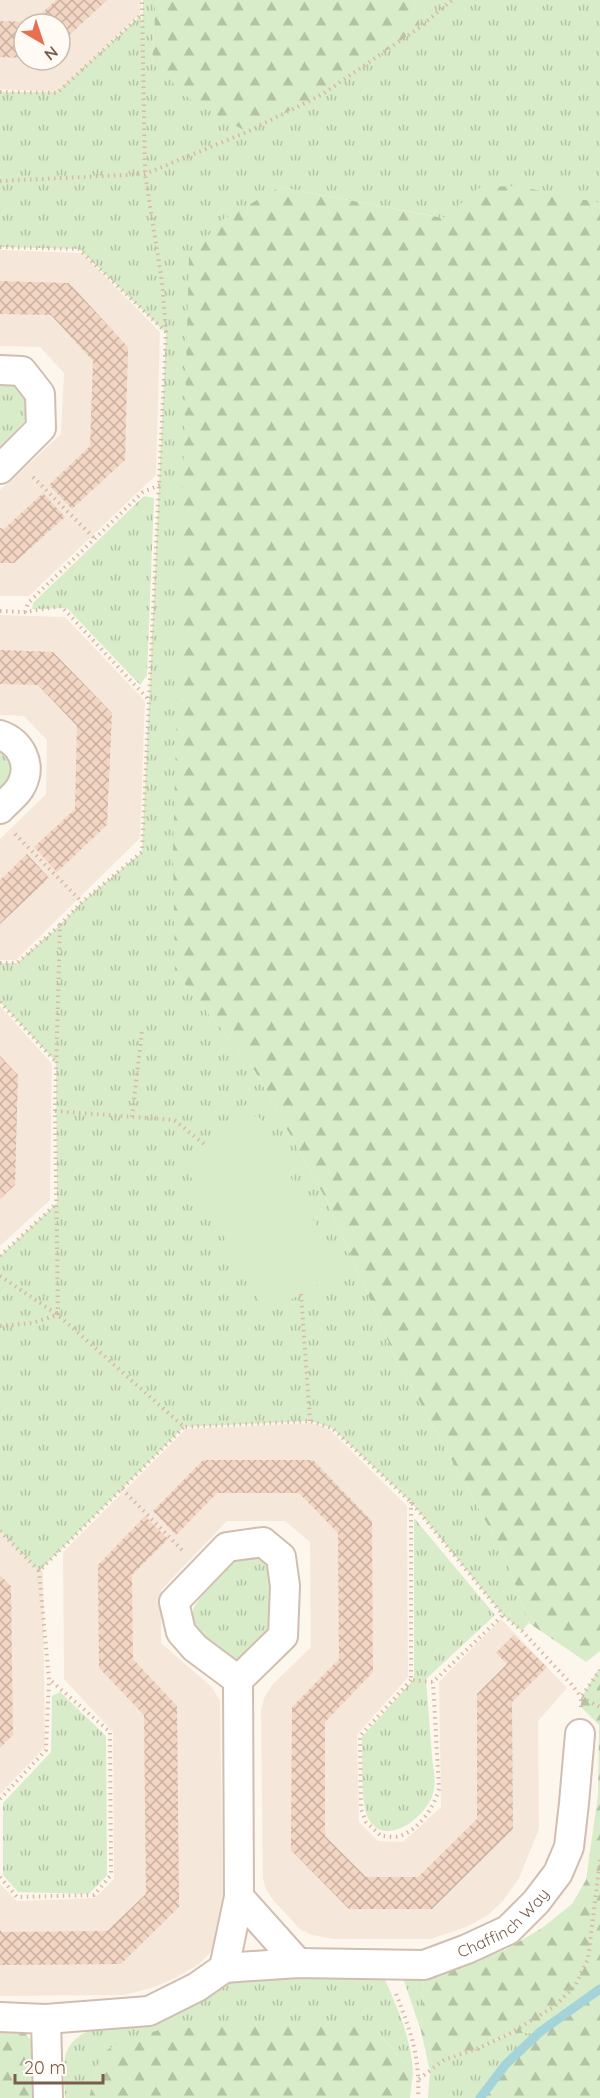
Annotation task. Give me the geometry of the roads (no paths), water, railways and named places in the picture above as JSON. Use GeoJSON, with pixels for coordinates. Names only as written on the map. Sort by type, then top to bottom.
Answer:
{"type":"FeatureCollection","features":[{"type":"Feature","properties":{"kind":"street"},"geometry":{"type":"LineString","coordinates":[[0,370],[22,370],[40,394],[41,428],[6,463]]}},
{"type":"Feature","properties":{"kind":"street"},"geometry":{"type":"LineString","coordinates":[[0,735],[17,745],[25,761],[22,785],[4,818]]}},
{"type":"Feature","properties":{"kind":"street"},"geometry":{"type":"LineString","coordinates":[[0,2017],[46,2019],[149,2011],[197,1987],[224,1968],[239,1897],[238,1680],[283,1636],[285,1586],[281,1557],[263,1542],[227,1547],[174,1602],[181,1632],[195,1648],[238,1680]]}},
{"type":"Feature","properties":{"kind":"street","name":"Chaffinch Way"},"geometry":{"type":"LineString","coordinates":[[224,1968],[298,1963],[424,1965],[508,1930],[536,1902],[558,1873],[569,1847],[580,1734]]}},
{"type":"Feature","properties":{"kind":"street"},"geometry":{"type":"LineString","coordinates":[[239,1897],[298,1963]]}},
{"type":"Feature","properties":{"kind":"street"},"geometry":{"type":"LineString","coordinates":[[46,2019],[48,2098]]}},
{"type":"Feature","properties":{"kind":"waterway"},"geometry":{"type":"LineString","coordinates":[[480,2098],[506,2064],[540,2032],[600,1989]]}}]}
